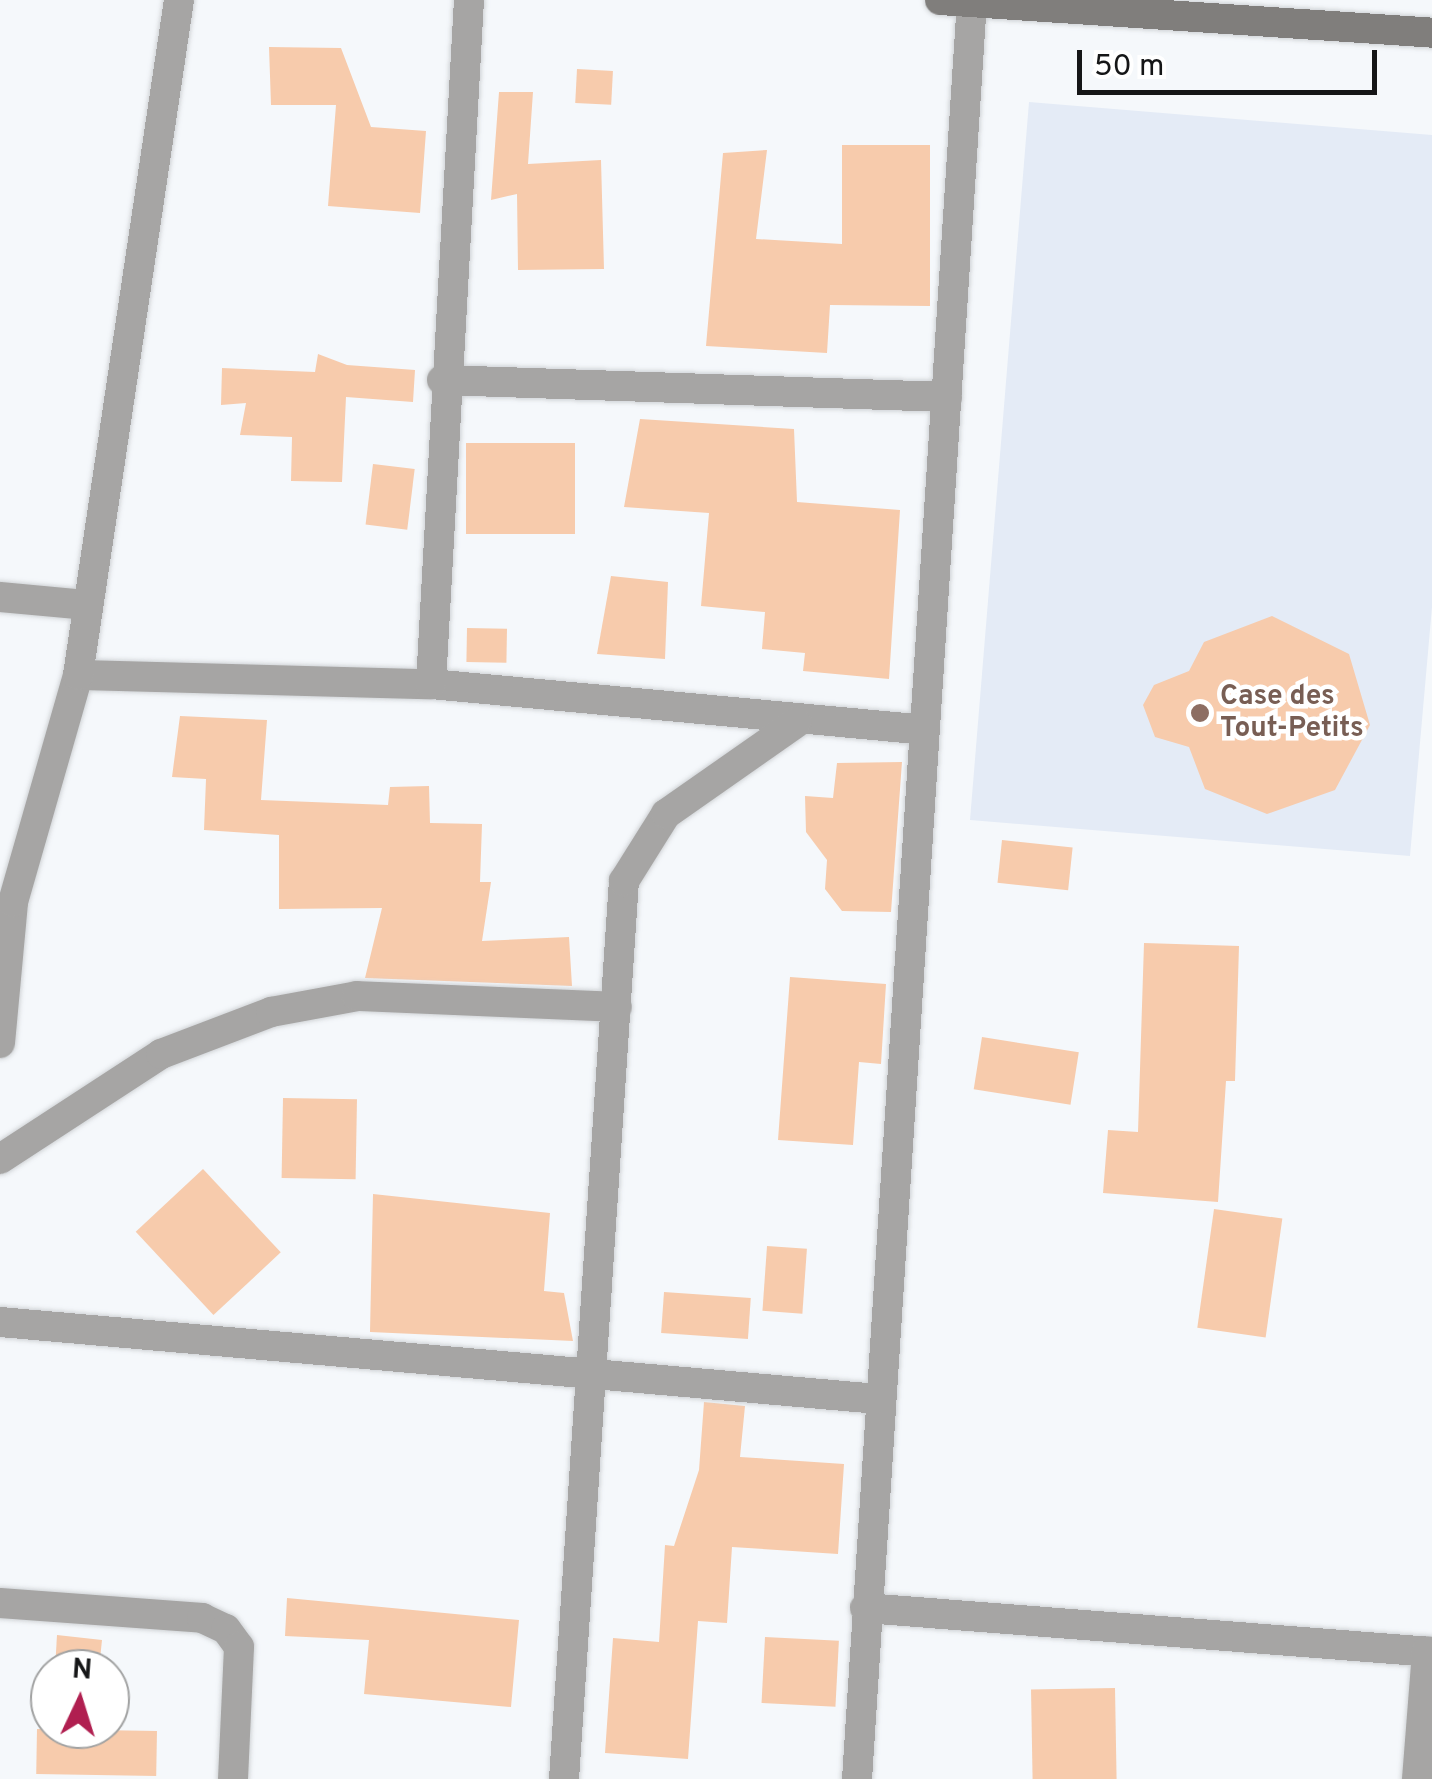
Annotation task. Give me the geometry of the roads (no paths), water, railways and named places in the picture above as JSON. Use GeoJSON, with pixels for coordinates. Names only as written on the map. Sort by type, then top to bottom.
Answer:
{"type":"FeatureCollection","features":[{"type":"Feature","properties":{"kind":"main road"},"geometry":{"type":"LineString","coordinates":[[940,0],[1432,33]]}},
{"type":"Feature","properties":{"kind":"street"},"geometry":{"type":"LineString","coordinates":[[0,1043],[6,902],[78,674],[179,0]]}},
{"type":"Feature","properties":{"kind":"street"},"geometry":{"type":"LineString","coordinates":[[431,684],[442,380],[469,0]]}},
{"type":"Feature","properties":{"kind":"street"},"geometry":{"type":"LineString","coordinates":[[857,1779],[865,1608],[972,2]]}},
{"type":"Feature","properties":{"kind":"street"},"geometry":{"type":"LineString","coordinates":[[442,380],[947,397]]}},
{"type":"Feature","properties":{"kind":"street"},"geometry":{"type":"LineString","coordinates":[[0,597],[87,605]]}},
{"type":"Feature","properties":{"kind":"street"},"geometry":{"type":"LineString","coordinates":[[78,674],[431,684],[796,723],[926,730]]}},
{"type":"Feature","properties":{"kind":"street"},"geometry":{"type":"LineString","coordinates":[[564,1779],[624,881],[666,814],[796,723]]}},
{"type":"Feature","properties":{"kind":"street"},"geometry":{"type":"LineString","coordinates":[[0,1160],[161,1054],[271,1012],[357,996],[617,1007]]}},
{"type":"Feature","properties":{"kind":"street"},"geometry":{"type":"LineString","coordinates":[[0,1322],[593,1377],[880,1399]]}},
{"type":"Feature","properties":{"kind":"street"},"geometry":{"type":"LineString","coordinates":[[0,1603],[202,1618],[226,1628],[239,1647],[233,1779]]}},
{"type":"Feature","properties":{"kind":"street"},"geometry":{"type":"LineString","coordinates":[[865,1608],[1430,1652],[1418,1779]]}},
{"type":"Feature","properties":{"kind":"place","name":"Case des Tout-Petits"},"geometry":{"type":"Point","coordinates":[1200,713]}}]}
